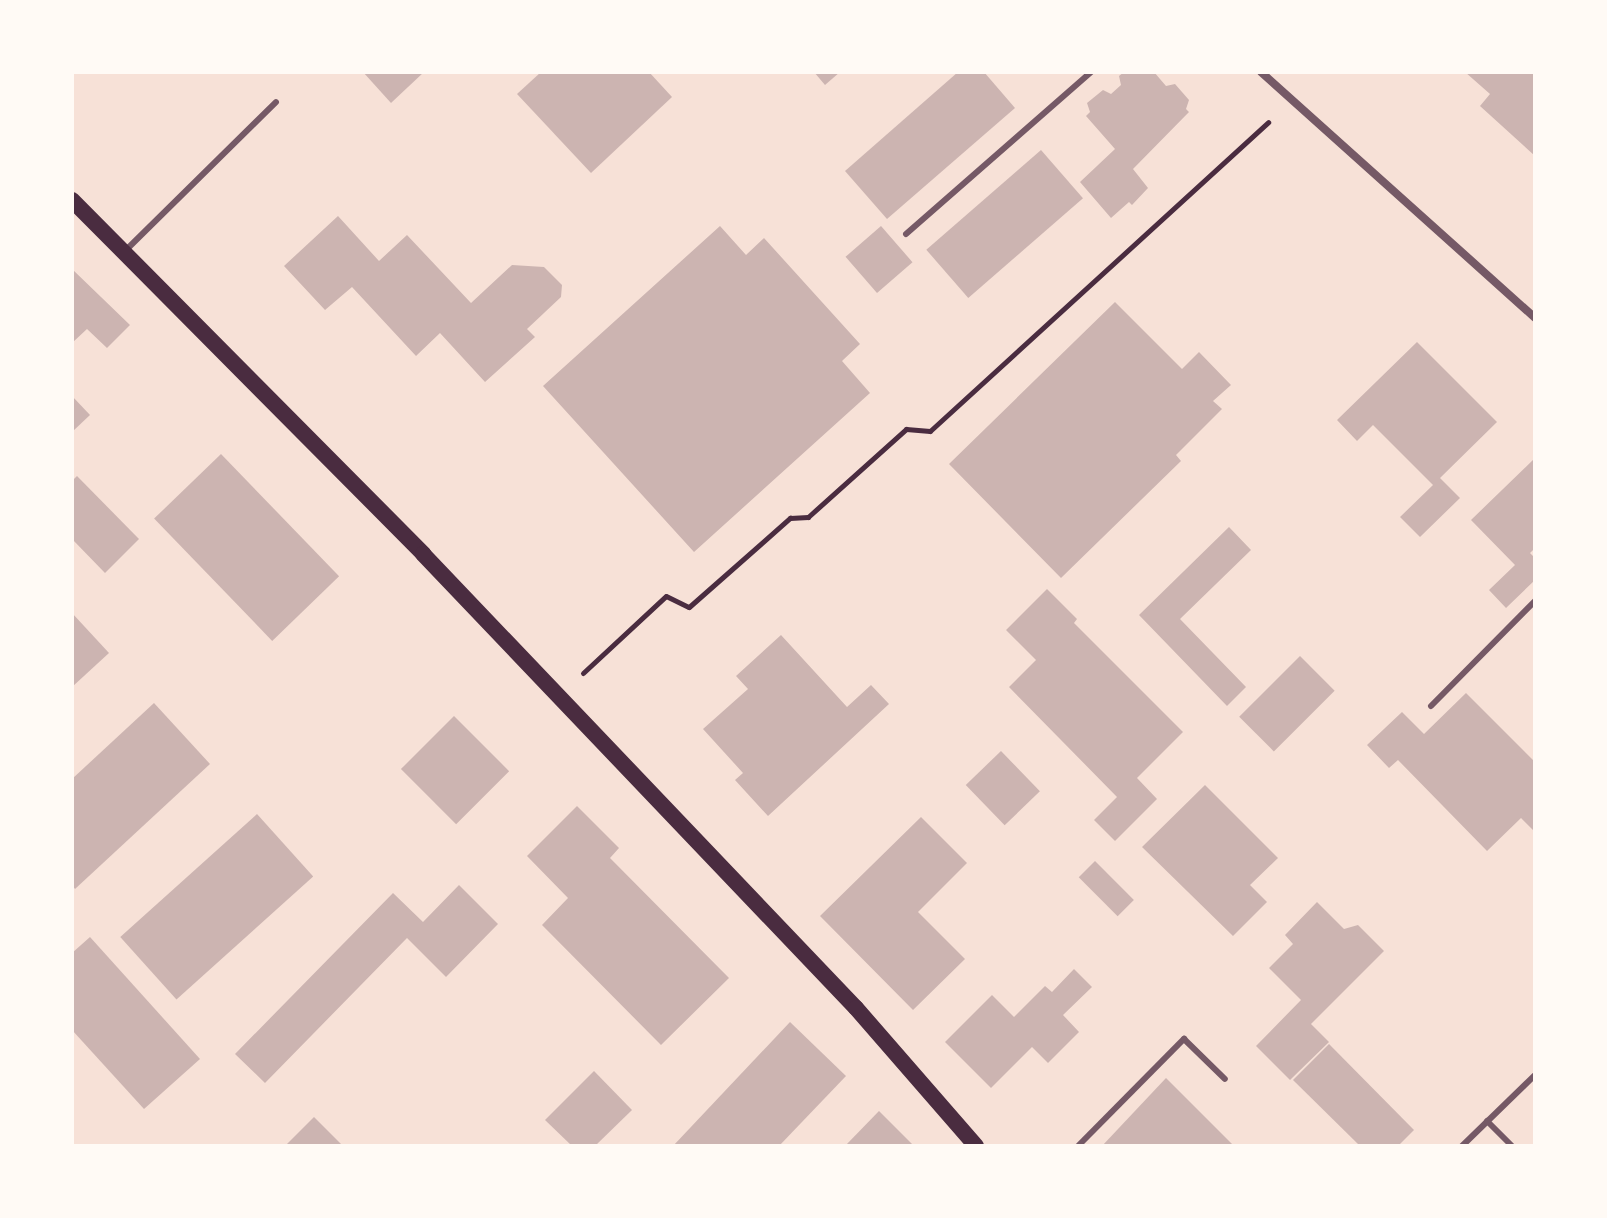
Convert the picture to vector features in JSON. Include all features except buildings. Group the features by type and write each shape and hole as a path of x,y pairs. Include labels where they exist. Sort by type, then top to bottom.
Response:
{"main road":[{"path":"72,200 381,510 856,1008 887,1048 976,1146"}],"street":[{"path":"1261,72 1535,318"}],"lane":[{"path":"906,234 1091,72"},
{"path":"125,251 276,102"},
{"path":"1431,706 1535,601"},
{"path":"1078,1146 1184,1039 1225,1079"},
{"path":"1462,1146 1535,1075"},
{"path":"1487,1121 1512,1146"}],"path":[{"path":"558,698 666,596 689,607 790,518 808,517 906,429 930,431 1292,100"}]}
